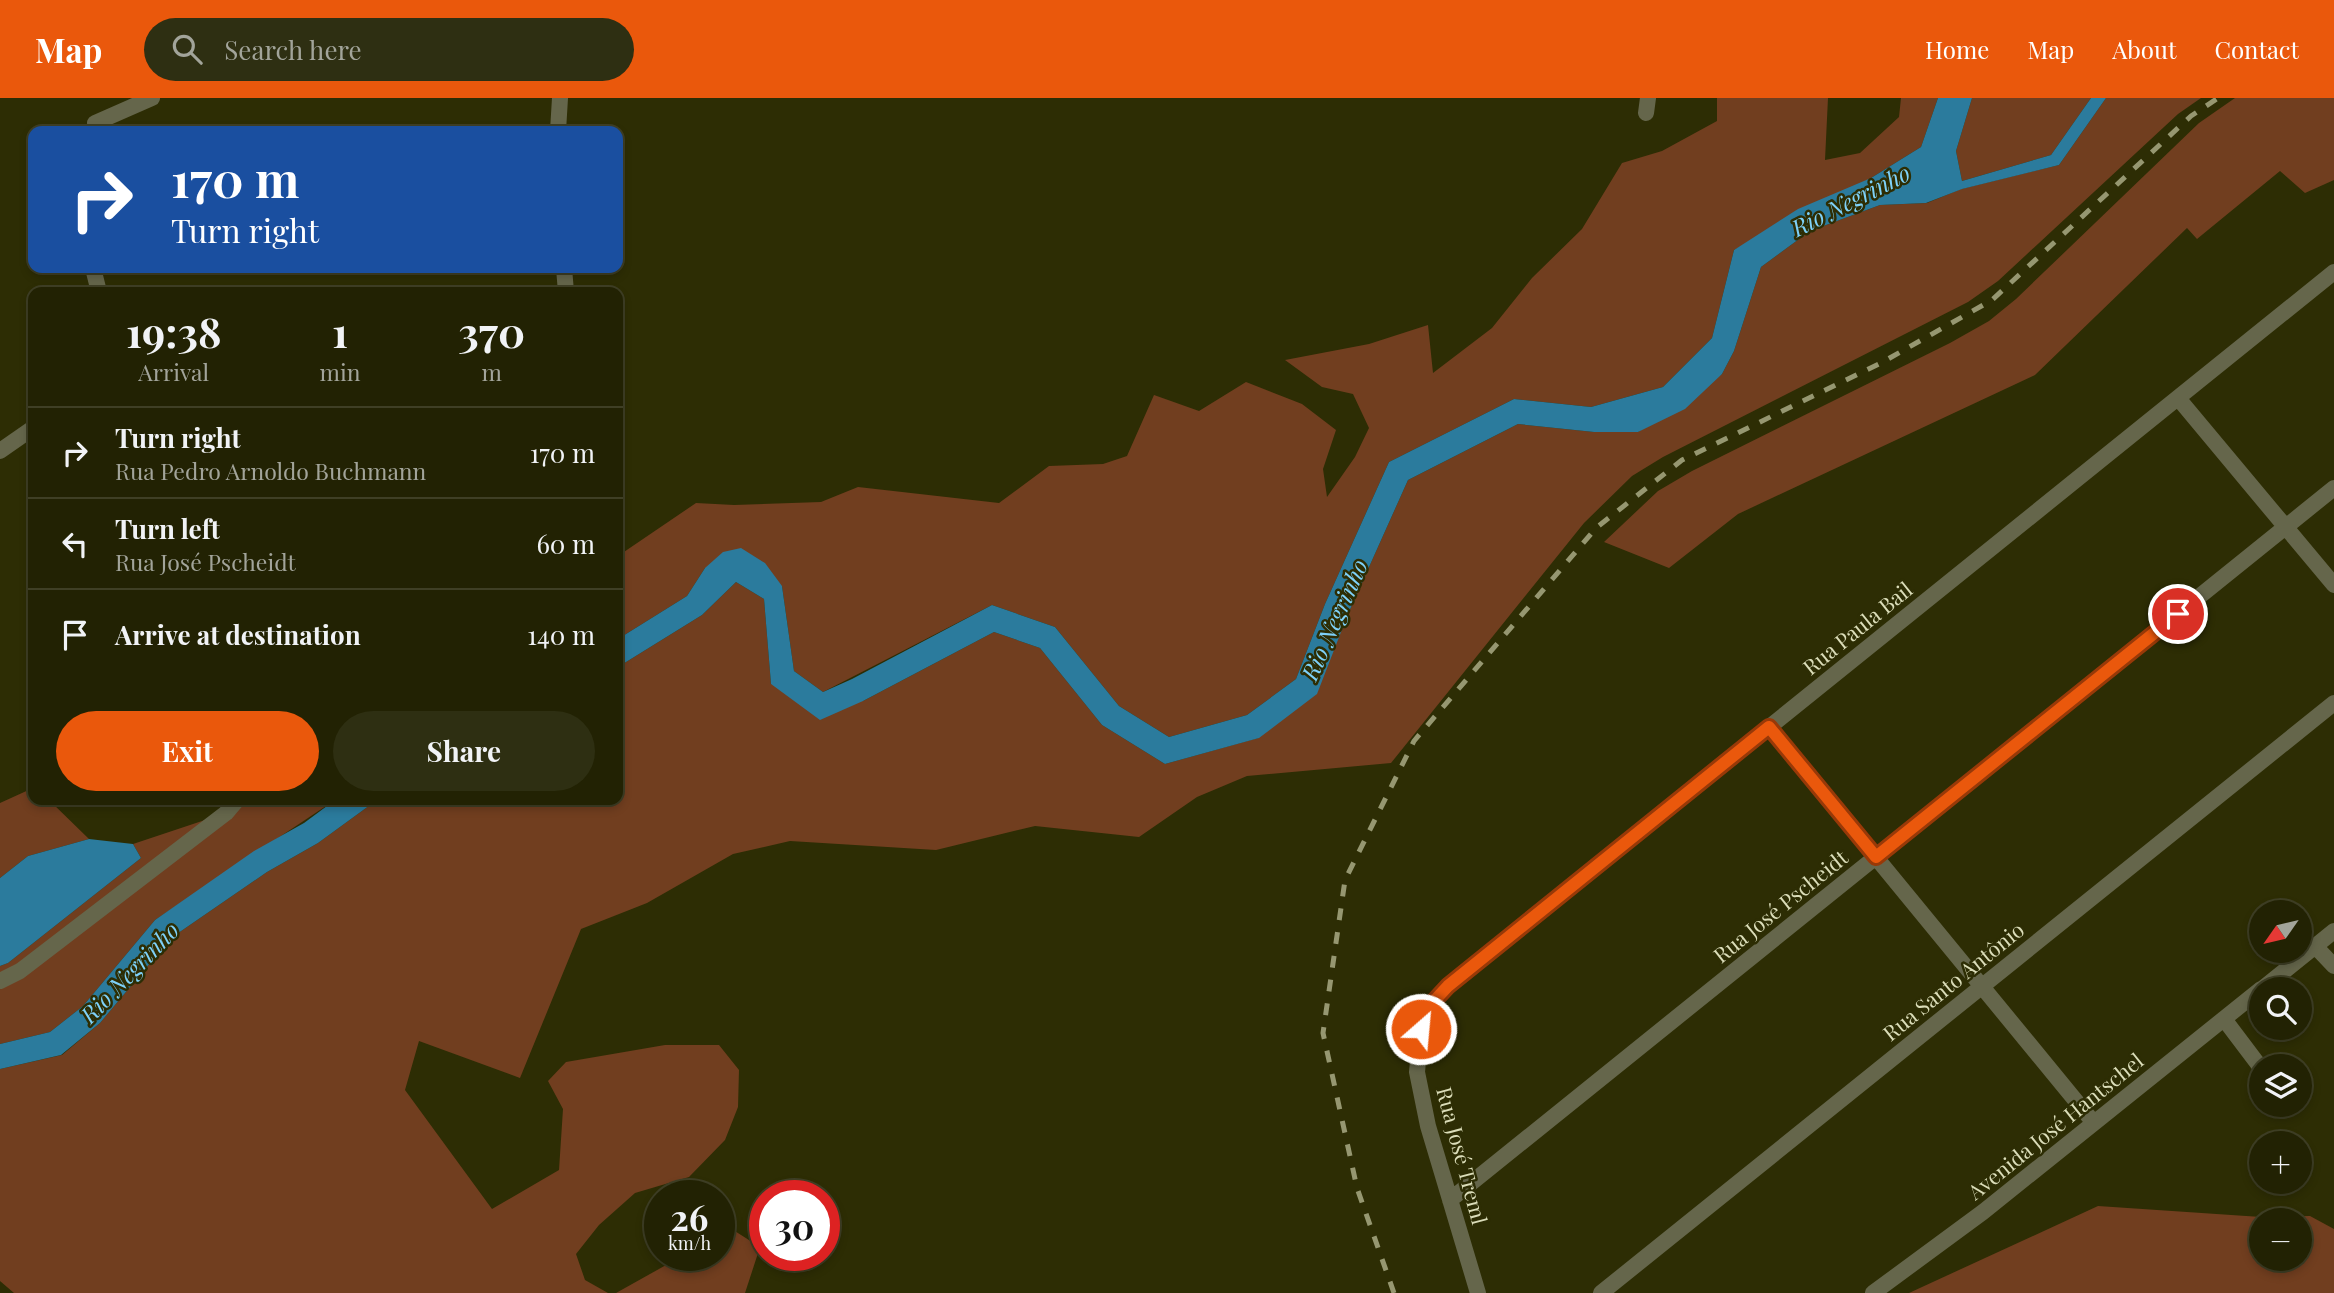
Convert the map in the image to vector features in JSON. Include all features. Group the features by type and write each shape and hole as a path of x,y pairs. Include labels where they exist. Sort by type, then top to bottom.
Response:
{"street":[{"path":"95,123 152,98"},
{"path":"558,126 560,98"},
{"name":"Rua Paula Bail","path":"1421,1029 1435,1000 1448,986 2334,272"},
{"path":"2178,398 2334,585"},
{"path":"0,451 28,431"},
{"name":"Rua José Pscheidt","path":"1450,1200 2334,488"},
{"name":"Rua Santo Antônio","path":"1601,1293 2334,703"},
{"path":"1769,727 2094,1123"},
{"path":"0,981 20,971 226,813 233,805"},
{"name":"Avenida José Hantschel","path":"2276,977 2334,931"},
{"path":"2315,946 2334,966"},
{"name":"Avenida José Hantschel","path":"1873,1293 1972,1220 2249,999"},
{"path":"2224,1019 2250,1054"},
{"name":"Rua José Treml","path":"1421,1029 1417,1072 1422,1099 1478,1293"}],"shaded area":[{"path":"1717,98 1828,98 1825,160 1860,153 1899,117 1901,98 1938,98 1921,147 1871,178 1734,250 1712,338 1663,387 1591,407 1514,399 1389,462 1325,604 1296,679 1247,715 1169,737 1119,706 1055,627 992,605 823,692 794,671 782,586 705,568 687,596 623,636 623,553 696,503 734,505 821,502 858,487 999,503 1049,466 1103,464 1127,456 1154,395 1199,411 1246,382 1302,404 1336,430 1323,469 1327,497 1355,457 1369,428 1353,394 1322,387 1285,360 1369,344 1428,325 1433,373 1492,328 1532,278 1582,229 1622,163 1662,151 1717,121"},
{"path":"1972,98 2091,98 2051,155 1962,181 1956,151"},
{"path":"2106,98 2201,98 2178,114 1998,281 1968,302 1663,457 1632,476 1584,523 1391,763 1247,776 1197,797 1139,837 1035,826 936,850 790,841 733,854 647,903 581,929 520,1078 419,1041 405,1090 492,1209 559,1170 563,1109 548,1081 566,1062 665,1045 719,1045 739,1070 738,1107 725,1140 689,1177 679,1180 644,1180 644,1190 635,1193 599,1225 576,1254 585,1280 608,1293 14,1293 0,1281 0,1069 62,1055 100,1023 171,938 267,872 318,843 370,805 623,805 623,664 702,615 736,582 764,599 771,684 863,701 994,632 1040,648 1102,725 1165,764 1258,738 1348,614 1408,480 1518,424 1594,432 1638,432 1722,374 1734,351 1761,267 1810,231 1880,205 1927,203 1961,189 2059,165"},
{"path":"2235,98 2334,98 2334,180 2305,193 2280,171 2197,239 2187,228 2035,375 1738,514 1669,568 1604,542 1658,491 1692,471 1989,321 2016,299 2199,123"},
{"path":"28,790 28,805 54,805 89,839 28,856 0,878 0,803"},
{"path":"233,805 328,805 155,920 83,1006 50,1032 0,1044 0,966 8,963 141,858 133,844 226,813"},
{"path":"2098,1206 2249,1216 2249,1271 2312,1271 2312,1217 2334,1229 2334,1293 1909,1293"},
{"path":"735,1231 749,1240 749,1271 752,1271 745,1293 616,1293 655,1271 735,1271"}],"water":[{"name":"Rio Negrinho","path":"1938,98 1972,98 1956,151 1962,181 2051,155 2091,98 2106,98 2059,165 1962,189 1926,203 1880,205 1810,231 1761,267 1734,351 1722,374 1685,409 1638,432 1594,432 1518,424 1408,480 1348,614 1317,694 1259,738 1165,764 1102,725 1040,648 994,632 863,701 820,720 771,684 764,599 736,582 702,615 623,664 623,636 687,596 705,568 723,552 741,548 765,563 782,586 794,671 823,692 992,605 1055,627 1119,706 1169,737 1247,715 1296,679 1325,604 1389,462 1514,399 1591,407 1663,387 1712,338 1734,250 1798,209 1871,178 1921,147"},
{"name":"Rio Negrinho","path":"328,805 370,805 318,843 267,872 171,938 100,1023 61,1055 0,1069 0,1044 50,1032 83,1006 155,920 254,851 304,823"},
{"path":"89,839 133,844 141,858 8,963 0,966 0,878 28,856"}],"railway":[{"path":"1394,1293 1357,1188 1323,1033 1345,880 1414,741 1596,528 1682,460 1881,363 1992,300 2191,116 2218,98"}],"route":[{"path":"1421,1029 1435,1000 1448,986 1769,727 1876,857 2178,614"}]}
